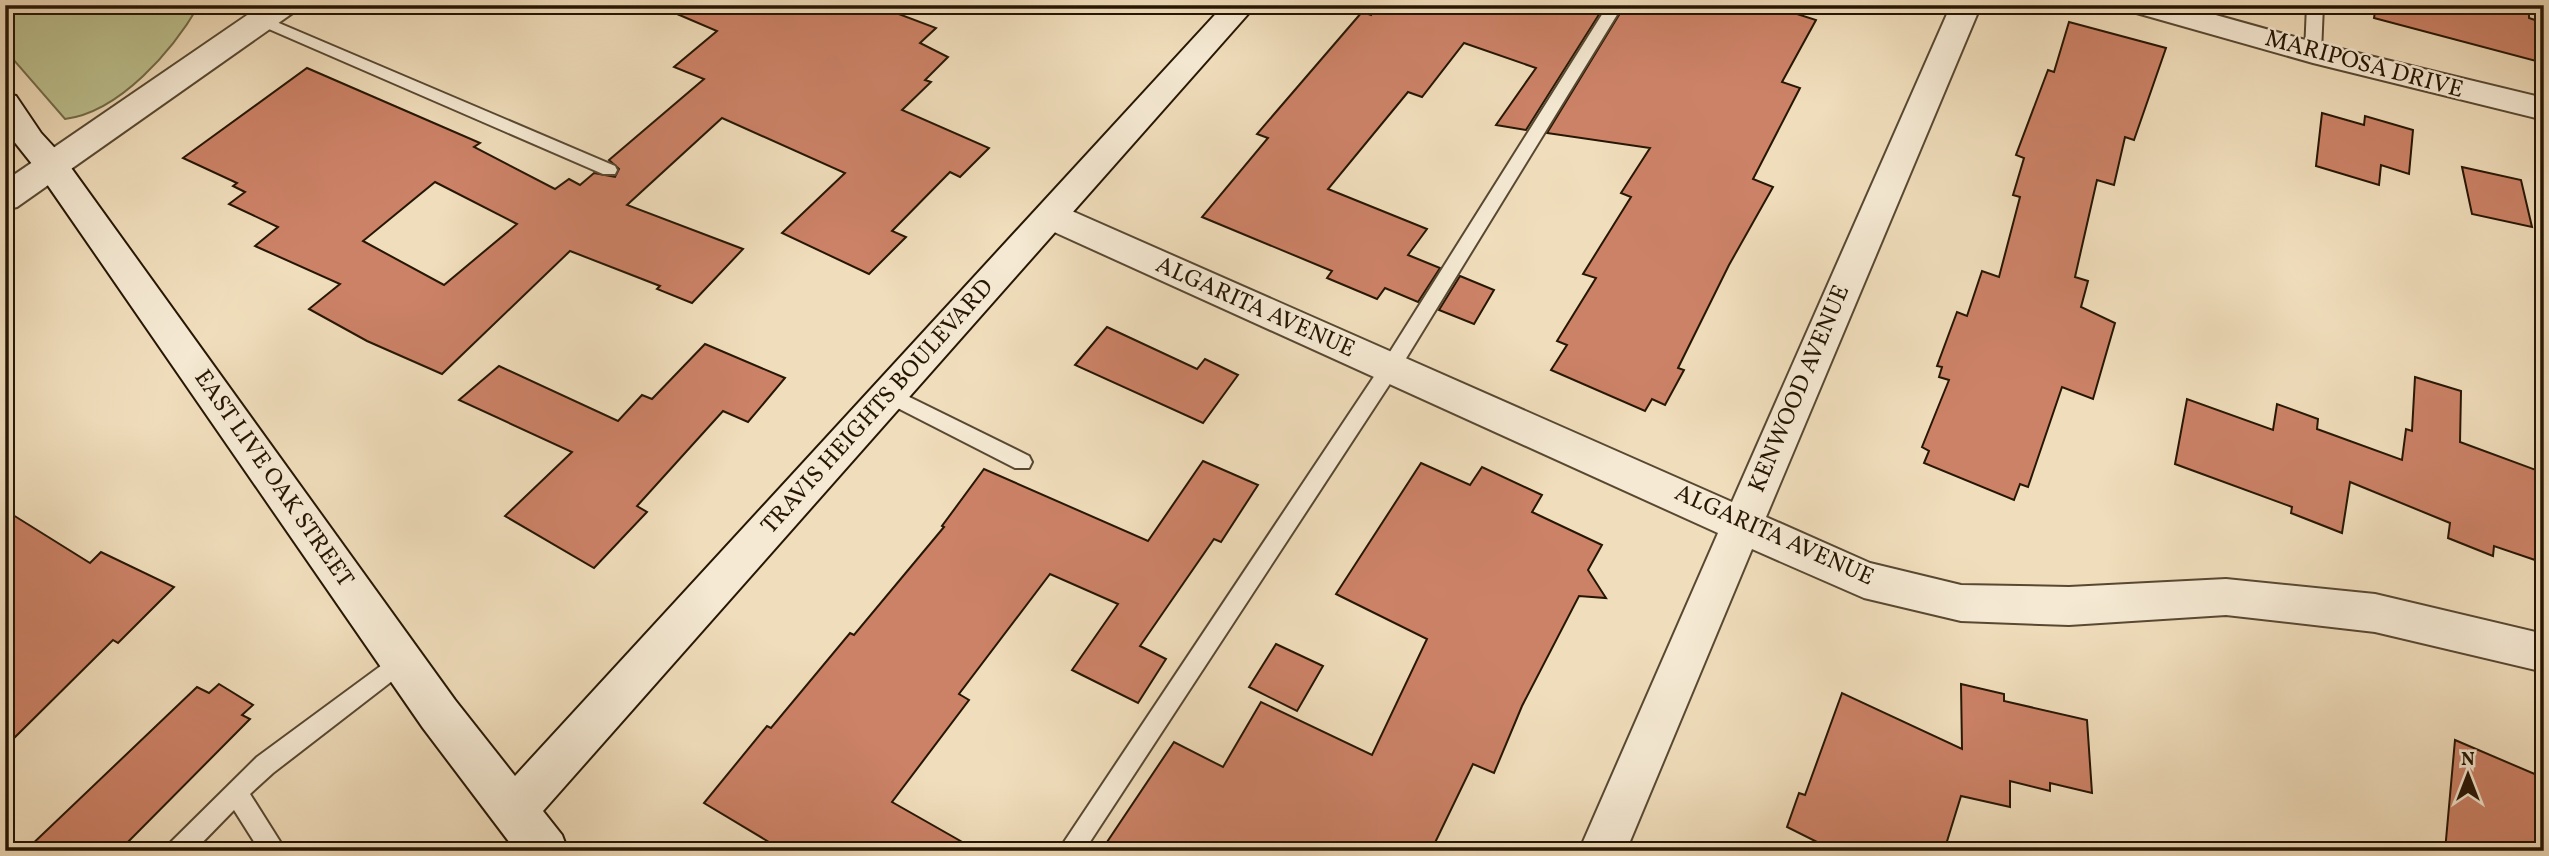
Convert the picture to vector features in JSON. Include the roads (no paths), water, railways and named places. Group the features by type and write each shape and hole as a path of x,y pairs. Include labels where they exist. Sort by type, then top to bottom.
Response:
{"street":[{"path":"218,49 229,5"},
{"name":"TRAVIS HEIGHTS BOULEVARD","path":"515,809 887,394 1053,217 1241,5"},
{"name":"KENWOOD AVENUE","path":"1602,851 1966,5"},
{"name":"MARIPOSA DRIVE","path":"2144,5 2313,53 2544,109"},
{"path":"5,198 271,13"},
{"name":"EAST LIVE OAK STREET","path":"5,104 29,141 52,166 439,714 545,851"},
{"name":"ALGARITA AVENUE","path":"1053,217 1743,523 1864,580 1961,603 2069,606 2226,597 2375,614 2544,653"}],"lane":[{"path":"1070,851 1390,368 1616,5"},
{"path":"2313,53 2315,5"},
{"path":"271,13 609,170"},
{"path":"887,394 1022,462"},
{"path":"178,851 265,765 401,661"},
{"path":"236,792 274,851"}]}
